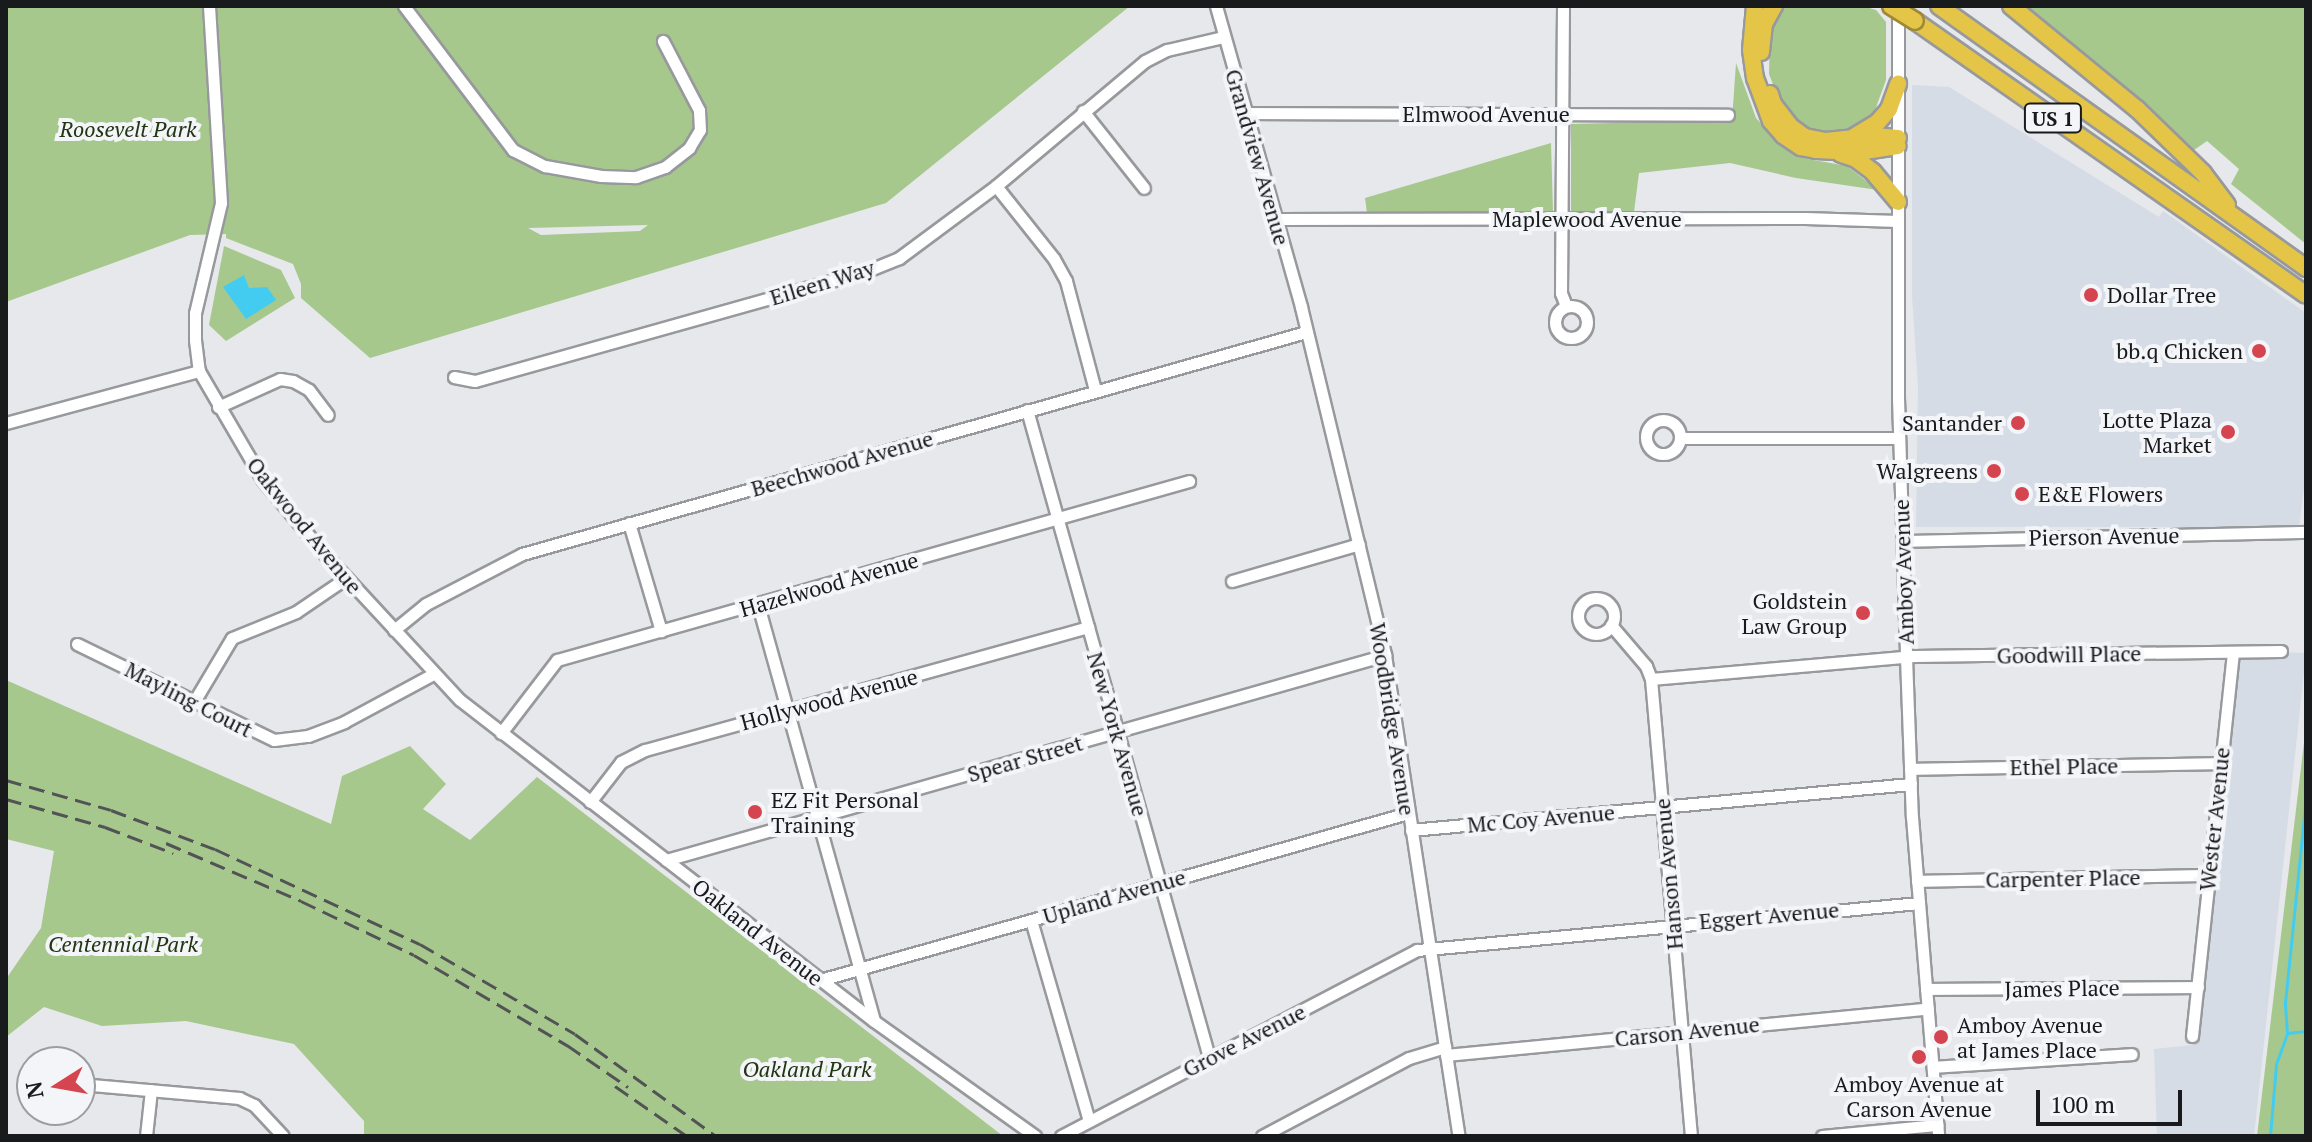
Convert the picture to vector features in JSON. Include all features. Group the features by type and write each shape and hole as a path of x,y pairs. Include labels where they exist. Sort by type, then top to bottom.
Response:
{"highway":[{"path":"1755,6 1751,50 1761,100 1771,121 1783,135 1801,147 1856,159 1888,188 1898,202"},
{"path":"1774,6 1764,24 1761,51 1773,104 1791,127 1805,137 1826,141 1898,142"},
{"name":"US 1","path":"1891,6 2306,295"},
{"name":"US 1","path":"1939,6 2306,268"},
{"path":"2011,6 2137,109 2203,173 2240,221"},
{"path":"1850,139 1877,123 1889,109 1898,84"},
{"path":"1832,152 1898,142"}],"street":[{"name":"Oakwood Avenue","path":"209,6 221,203 195,313 199,371 262,479 433,674 486,722"},
{"path":"404,6 513,150 545,166 601,176 651,173 677,159 696,139 700,130 699,110 663,41"},
{"name":"Grandview Avenue","path":"1216,6 1301,307"},
{"path":"1563,6 1561,293 1566,306"},
{"name":"Amboy Avenue","path":"1898,6 1898,438 1910,769 1938,1130"},
{"name":"Eileen Way","path":"454,377 475,381 867,271 899,258 996,186 1145,61 1167,50 1223,37"},
{"path":"1083,111 1144,188"},
{"name":"Elmwood Avenue","path":"1244,113 1728,115"},
{"path":"996,186 1054,259 1066,281 1095,390"},
{"name":"Maplewood Avenue","path":"1276,219 1898,221"},
{"name":"Woodbridge Avenue","path":"1301,307 1385,655 1459,1136"},
{"name":"Beechwood Avenue","path":"394,630 426,604 508,559 1306,332"},
{"path":"6,423 199,371"},
{"path":"218,407 280,379 293,381 309,390 328,415"},
{"name":"New York Avenue","path":"1027,410 1209,1057"},
{"path":"1681,438 1898,438"},
{"name":"Hazelwood Avenue","path":"501,733 557,660 1189,481"},
{"path":"629,523 661,631"},
{"name":"Pierson Avenue","path":"1902,541 2306,532"},
{"path":"1232,581 1359,544"},
{"path":"195,700 232,638 296,612 346,578"},
{"path":"758,605 874,1021"},
{"name":"Hanson Avenue","path":"1611,625 1646,666 1651,679 1691,1136"},
{"name":"Hollywood Avenue","path":"590,802 612,771 633,755 1088,627"},
{"name":"Mayling Court","path":"77,644 195,700 257,734 288,740 344,722 433,674"},
{"name":"Goodwill Place","path":"1651,679 1906,657 2281,651"},
{"name":"Wester Avenue","path":"2192,1036 2233,652"},
{"name":"Spear Street","path":"666,860 1385,655"},
{"name":"Oakland Avenue","path":"486,722 874,1021 1035,1136"},
{"name":"Ethel Place","path":"1910,769 2219,763"},
{"name":"Mc Coy Avenue","path":"1411,830 1911,784"},
{"name":"Upland Avenue","path":"820,980 1408,813"},
{"name":"Carpenter Place","path":"1917,881 2209,875"},
{"name":"Eggert Avenue","path":"1428,947 1919,903"},
{"path":"1031,920 1089,1121"},
{"name":"Grove Avenue","path":"1061,1136 1209,1057 1428,947"},
{"name":"James Place","path":"1926,989 2198,987"},
{"name":"Carson Avenue","path":"1262,1136 1409,1058 1445,1051 1928,1009"},
{"path":"1933,1067 2132,1054"},
{"path":"96,1085 239,1098 254,1105 283,1136"},
{"path":"146,1136 151,1090"},
{"path":"1822,1136 1938,1130"}],"shaded area":[{"path":"1912,85 1949,87 2159,217 2163,211 2306,313 2306,472 2299,527 1916,527 1918,387 1912,296"},
{"path":"2235,650 2306,653 2254,1136 2157,1136 2154,1049 2193,1045"}],"green space":[{"name":"Roosevelt Park","path":"6,6 1130,6 886,203 370,358 301,298 301,284 293,264 226,238 226,234 190,235 6,302","holes":["648,225 640,231 541,235 528,228"]},
{"path":"1785,6 1863,6 1876,10 1886,22 1886,80 1871,121 1846,136 1831,138 1802,129 1782,108 1769,74 1770,34"},
{"path":"2026,6 2306,6 2306,244 2231,184 2239,169 2207,141 2194,150"},
{"path":"1736,63 1756,118 1782,147 1808,159 1847,166 1878,190 1796,178 1730,163 1639,173 1634,212 1571,214 1571,124 1732,120"},
{"path":"1551,143 1553,211 1367,213 1365,198"},
{"path":"224,246 281,270 295,298 226,341 209,325"},
{"path":"6,680 331,824 342,776 410,746 446,784 423,809 470,840 537,777 1003,1136 364,1136 364,1121 294,1044 186,1021 102,1026 44,1007 6,1037 6,979 41,928 54,851 6,839"},
{"path":"2306,726 2306,1136 2257,1136"}],"water":[{"path":"244,275 249,288 267,287 276,300 246,319 223,287"}],"waterway":[{"path":"2270,1136 2276,1064 2287,1033 2285,1003 2306,795"},
{"path":"2287,1033 2306,1031"}],"railway":[{"path":"6,780 111,810 215,849 420,944 575,1034 716,1136"},
{"path":"6,799 105,827 173,853"},
{"path":"166,843 301,901 414,955 567,1045 628,1087"},
{"path":"615,1086 687,1136"}],"place":[{"name":"Dollar Tree","path":"2091,295"},
{"name":"bb.q Chicken","path":"2259,351"},
{"name":"Santander","path":"2018,423"},
{"name":"Lotte Plaza Market","path":"2228,432"},
{"name":"Walgreens","path":"1994,471"},
{"name":"E&E Flowers","path":"2022,494"},
{"name":"Goldstein Law Group","path":"1863,613"},
{"name":"EZ Fit Personal Training","path":"755,812"},
{"name":"Amboy Avenue at James Place","path":"1941,1037"},
{"name":"Amboy Avenue at Carson Avenue","path":"1919,1057"}],"park label":[{"name":"Centennial Park","path":"123,944"},
{"name":"Oakland Park","path":"807,1069"}]}
